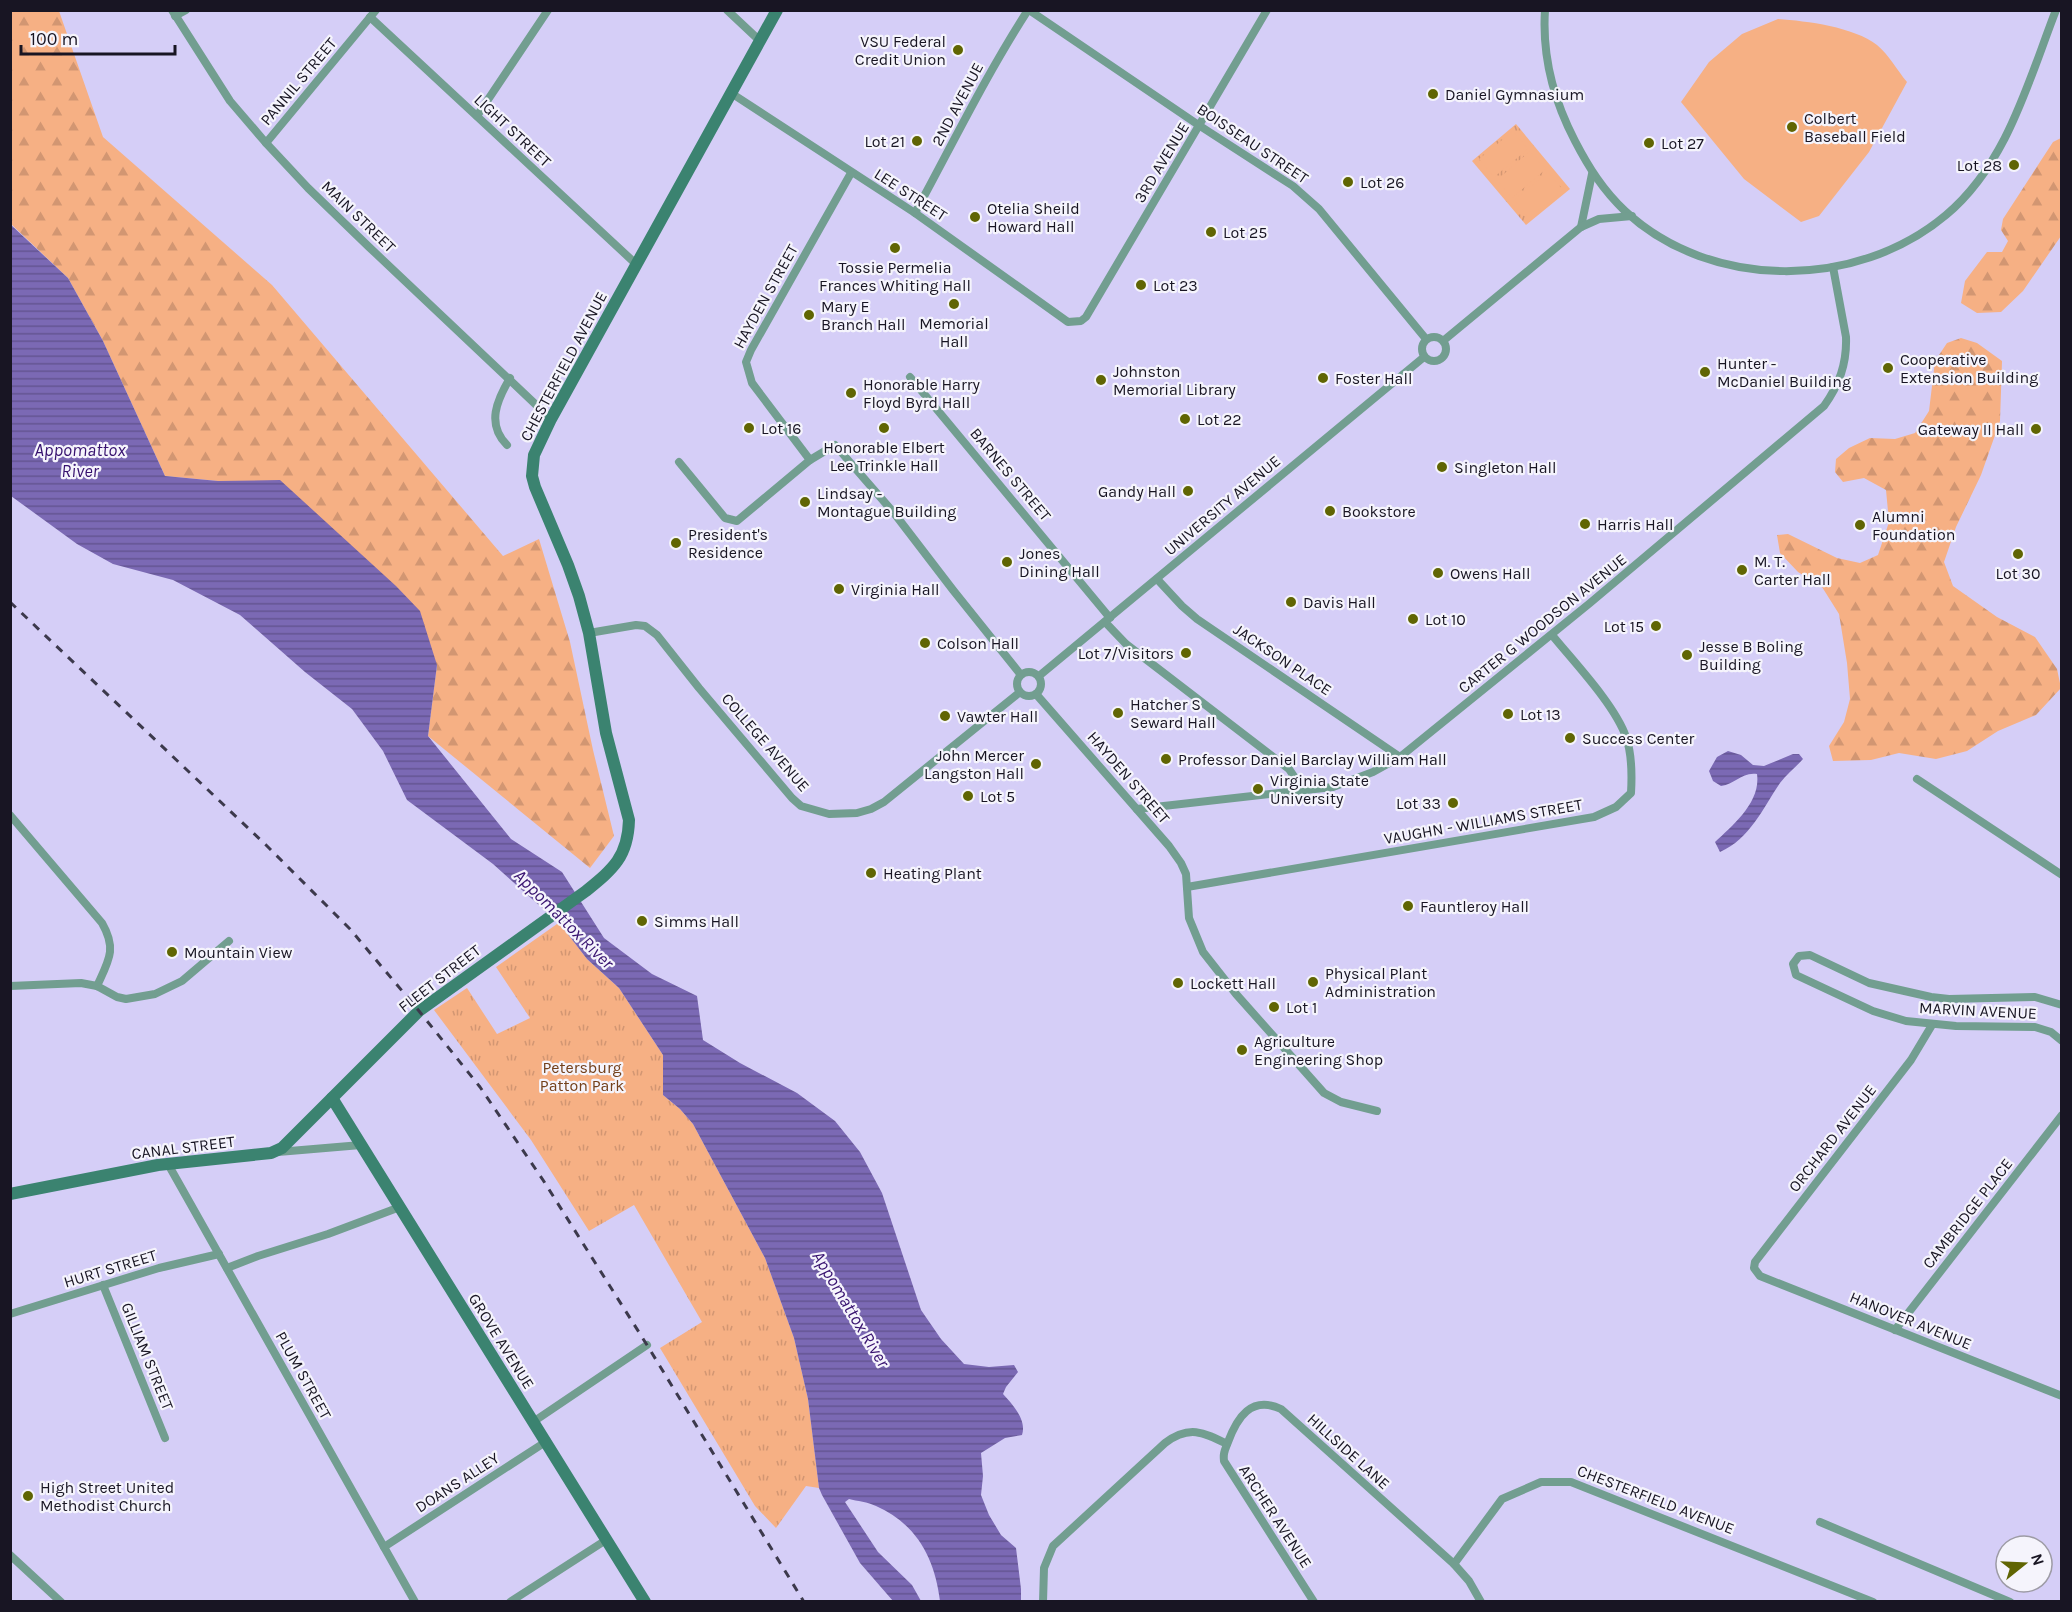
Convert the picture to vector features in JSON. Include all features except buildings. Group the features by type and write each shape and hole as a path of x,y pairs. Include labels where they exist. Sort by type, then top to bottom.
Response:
{"main road":[{"name":"CHESTERFIELD AVENUE","path":"586,891 612,870 621,858 626,846 629,820 606,733 589,633 568,565 534,487 532,476 534,454 551,419 777,10"},
{"name":"FLEET STREET","path":"271,1153 282,1148 419,1011 586,891"},
{"name":"GROVE AVENUE","path":"332,1098 645,1602"},
{"name":"CANAL STREET","path":"10,1194 168,1164 271,1153"}],"street":[{"path":"174,13 186,10"},
{"path":"477,116 548,10"},
{"path":"727,10 760,41"},
{"name":"BOISSEAU STREET","path":"1029,10 1293,186 1319,209 1426,339"},
{"name":"2ND AVENUE","path":"915,213 979,93 1029,10"},
{"name":"3RD AVENUE","path":"1074,322 1086,317 1267,10"},
{"path":"1545,10 1548,59 1555,93 1569,129 1592,174 1609,194 1632,216 1660,237 1682,248 1723,264 1767,271 1792,272 1833,267 1877,255 1907,242 1946,215 1978,182 1995,158 2007,135 2056,10"},
{"name":"MAIN STREET","path":"174,13 230,101 266,143 369,248 510,378 551,419"},
{"name":"LIGHT STREET","path":"373,14 477,116 636,264"},
{"name":"PANNIL STREET","path":"266,143 373,14"},
{"name":"LEE STREET","path":"731,93 915,213 1068,322 1074,322"},
{"name":"HAYDEN STREET","path":"810,460 752,383 746,363 751,350 851,173"},
{"path":"1581,227 1592,174"},
{"name":"UNIVERSITY AVENUE","path":"1039,676 1424,357 1432,361 1443,357 1446,352 1443,341 1581,227 1599,219 1632,216"},
{"name":"CARTER G WOODSON AVENUE","path":"1137,810 1332,787 1353,781 1400,757 1552,635 1824,406 1840,378 1847,349 1833,267"},
{"path":"1424,357 1422,346 1426,339 1435,336 1443,341"},
{"name":"BARNES STREET","path":"910,377 1126,644 1289,770 1303,790"},
{"path":"507,445 497,432 494,423 498,398 510,378"},
{"path":"679,462 725,518 737,521 810,460 835,445 894,513 1021,675"},
{"name":"JACKSON PLACE","path":"1157,579 1197,619 1400,757"},
{"name":"COLLEGE AVENUE","path":"589,633 636,625 645,626 651,630 792,798 801,806 829,814 857,813 884,802 1020,692"},
{"name":"VAUGHN - WILLIAMS STREET","path":"1187,886 1594,817 1616,807 1631,793 1632,777 1627,738 1615,714 1552,635"},
{"path":"1032,672 1039,676 1041,686 1036,694 1026,696 1020,692 1017,683 1021,675 1032,672"},
{"name":"HAYDEN STREET","path":"1036,694 1181,863 1186,874 1190,918 1196,937 1203,952 1236,993 1324,1093 1341,1102 1377,1111"},
{"path":"1917,779 2061,875"},
{"path":"10,815 108,933 112,950 97,986"},
{"path":"10,986 81,982 97,986 117,998 126,999 155,994 182,981 229,941"},
{"name":"MARVIN AVENUE","path":"2061,1005 2035,997 1931,998 1869,982 1805,954 1795,960 1793,970 1796,975 1808,982 1882,1014 1932,1025 2035,1027 2051,1032 2061,1041"},
{"name":"ORCHARD AVENUE","path":"1754,1268 1755,1262 1911,1060 1932,1025"},
{"name":"CAMBRIDGE PLACE","path":"1895,1330 2061,1115"},
{"name":"CANAL STREET","path":"271,1153 361,1145"},
{"name":"PLUM STREET","path":"168,1164 415,1602"},
{"path":"226,1268 400,1207"},
{"name":"HURT STREET","path":"10,1314 103,1285 219,1254"},
{"name":"HANOVER AVENUE","path":"1754,1268 1760,1276 2061,1396"},
{"name":"GILLIAM STREET","path":"103,1285 165,1438"},
{"path":"533,1422 647,1345"},
{"name":"HILLSIDE LANE","path":"1227,1444 1236,1422 1252,1408 1267,1404 1281,1409 1454,1564 1469,1581 1480,1602"},
{"path":"1043,1602 1044,1568 1053,1546 1165,1443 1175,1435 1190,1431 1199,1432 1227,1444"},
{"name":"DOANS ALLEY","path":"384,1547 547,1441"},
{"name":"ARCHER AVENUE","path":"1227,1444 1223,1453 1226,1468 1314,1602"},
{"name":"CHESTERFIELD AVENUE","path":"1454,1564 1502,1499 1541,1482 1571,1482 1873,1602"},
{"path":"1820,1522 2010,1602"},
{"path":"510,1602 606,1540"},
{"path":"10,1555 61,1602"}],"green space":[{"path":"10,11 59,11 103,137 272,285 503,556 539,539 570,642 614,836 590,868 428,736 437,665 218,481 165,476 103,341 68,278 11,224"},
{"name":"Colbert Baseball Field","path":"1778,19 1830,26 1867,39 1885,53 1907,82 1869,152 1819,216 1801,222 1744,179 1681,102 1709,62 1742,34"},
{"path":"1516,124 1570,189 1526,225 1472,161"},
{"path":"1513,131 1528,149 1494,177 1479,159"},
{"path":"2061,138 2061,236 2023,291 2001,312 1977,313 1961,303 1965,281 1987,252 2002,252 2008,241 2001,230 2003,219 2053,142"},
{"path":"1530,151 1546,169 1512,198 1497,180"},
{"path":"1548,172 1563,190 1529,218 1514,200"},
{"path":"1961,338 1977,343 2002,361 2000,421 1981,475 1956,527 1944,562 1953,586 1997,617 2035,637 2057,669 2061,688 2036,715 1998,731 1967,751 1936,759 1899,753 1871,760 1833,761 1829,746 1844,722 1850,699 1839,614 1822,587 1798,572 1780,553 1777,535 1788,534 1837,558 1860,563 1878,555 1889,522 1886,490 1864,478 1843,482 1835,472 1836,459 1849,448 1870,438 1895,439 1915,433 1929,411 1935,361 1947,343"},
{"name":"Petersburg Patton Park","path":"560,924 587,959 619,988 663,1055 663,1095 693,1124 765,1258 794,1338 808,1399 819,1488 806,1486 776,1528 755,1506 660,1348 702,1322 634,1205 589,1231 531,1140 434,1010 467,988 497,1034 530,1018 496,967"}],"water":[{"name":"Appomattox River","path":"10,224 68,278 103,341 165,476 218,481 280,480 396,586 420,611 437,665 428,736 511,839 562,872 604,938 652,974 697,996 703,1040 740,1063 797,1093 835,1121 860,1152 882,1193 921,1310 941,1339 964,1364 989,1367 1014,1365 1018,1372 1003,1394 1021,1418 1022,1435 1005,1438 981,1453 983,1476 981,1495 1001,1535 1016,1548 1021,1601 940,1601 934,1571 913,1533 890,1514 873,1505 849,1499 845,1502 878,1552 912,1585 921,1601 893,1601 860,1563 819,1488 808,1399 794,1338 765,1258 693,1124 663,1095 663,1055 619,988 587,959 560,924 493,864 407,800 383,751 352,709 305,672 240,615 173,580 113,564 77,544 11,496"},
{"path":"1728,751 1741,755 1753,765 1764,766 1793,754 1799,754 1803,759 1780,783 1748,831 1720,852 1715,842 1744,812 1755,794 1757,784 1757,774 1743,776 1721,786 1713,781 1709,771 1717,757"}],"railway":[{"path":"10,602 266,845 350,929 480,1087 543,1180 647,1345 804,1602"}],"place":[{"name":"VSU Federal Credit Union","path":"958,50"},
{"name":"Daniel Gymnasium","path":"1433,94"},
{"name":"Colbert Baseball Field","path":"1792,127"},
{"name":"Lot 21","path":"917,141"},
{"name":"Lot 27","path":"1649,143"},
{"name":"Lot 28","path":"2014,165"},
{"name":"Lot 26","path":"1348,182"},
{"name":"Otelia Sheild Howard Hall","path":"975,217"},
{"name":"Lot 25","path":"1211,232"},
{"name":"Tossie Permelia Frances Whiting Hall","path":"895,248"},
{"name":"Lot 23","path":"1141,285"},
{"name":"Memorial Hall","path":"954,304"},
{"name":"Mary E Branch Hall","path":"809,315"},
{"name":"Cooperative Extension Building","path":"1888,368"},
{"name":"Hunter - McDaniel Building","path":"1705,372"},
{"name":"Foster Hall","path":"1323,378"},
{"name":"Johnston Memorial Library","path":"1101,380"},
{"name":"Honorable Harry Floyd Byrd Hall","path":"851,393"},
{"name":"Lot 22","path":"1185,419"},
{"name":"Lot 16","path":"749,428"},
{"name":"Honorable Elbert Lee Trinkle Hall","path":"884,428"},
{"name":"Gateway II Hall","path":"2036,429"},
{"name":"Singleton Hall","path":"1442,467"},
{"name":"Gandy Hall","path":"1188,491"},
{"name":"Lindsay - Montague Building","path":"805,502"},
{"name":"Bookstore","path":"1330,511"},
{"name":"Harris Hall","path":"1585,524"},
{"name":"Alumni Foundation","path":"1860,525"},
{"name":"President's Residence","path":"676,543"},
{"name":"Lot 30","path":"2018,554"},
{"name":"Jones Dining Hall","path":"1007,562"},
{"name":"M. T. Carter Hall","path":"1742,570"},
{"name":"Owens Hall","path":"1438,573"},
{"name":"Virginia Hall","path":"839,589"},
{"name":"Davis Hall","path":"1291,602"},
{"name":"Lot 10","path":"1413,619"},
{"name":"Lot 15","path":"1656,626"},
{"name":"Colson Hall","path":"925,643"},
{"name":"Lot 7/Visitors","path":"1186,653"},
{"name":"Jesse B Boling Building","path":"1687,655"},
{"name":"Hatcher S Seward Hall","path":"1118,713"},
{"name":"Lot 13","path":"1508,714"},
{"name":"Vawter Hall","path":"945,716"},
{"name":"Success Center","path":"1570,738"},
{"name":"Professor Daniel Barclay William Hall","path":"1166,759"},
{"name":"John Mercer Langston Hall","path":"1036,764"},
{"name":"Virginia State University","path":"1258,789"},
{"name":"Lot 5","path":"968,796"},
{"name":"Lot 33","path":"1453,803"},
{"name":"Heating Plant","path":"871,873"},
{"name":"Fauntleroy Hall","path":"1408,906"},
{"name":"Simms Hall","path":"642,921"},
{"name":"Mountain View","path":"172,952"},
{"name":"Physical Plant Administration","path":"1313,982"},
{"name":"Lockett Hall","path":"1178,983"},
{"name":"Lot 1","path":"1274,1007"},
{"name":"Agriculture Engineering Shop","path":"1242,1050"},
{"name":"High Street United Methodist Church","path":"28,1496"}]}
